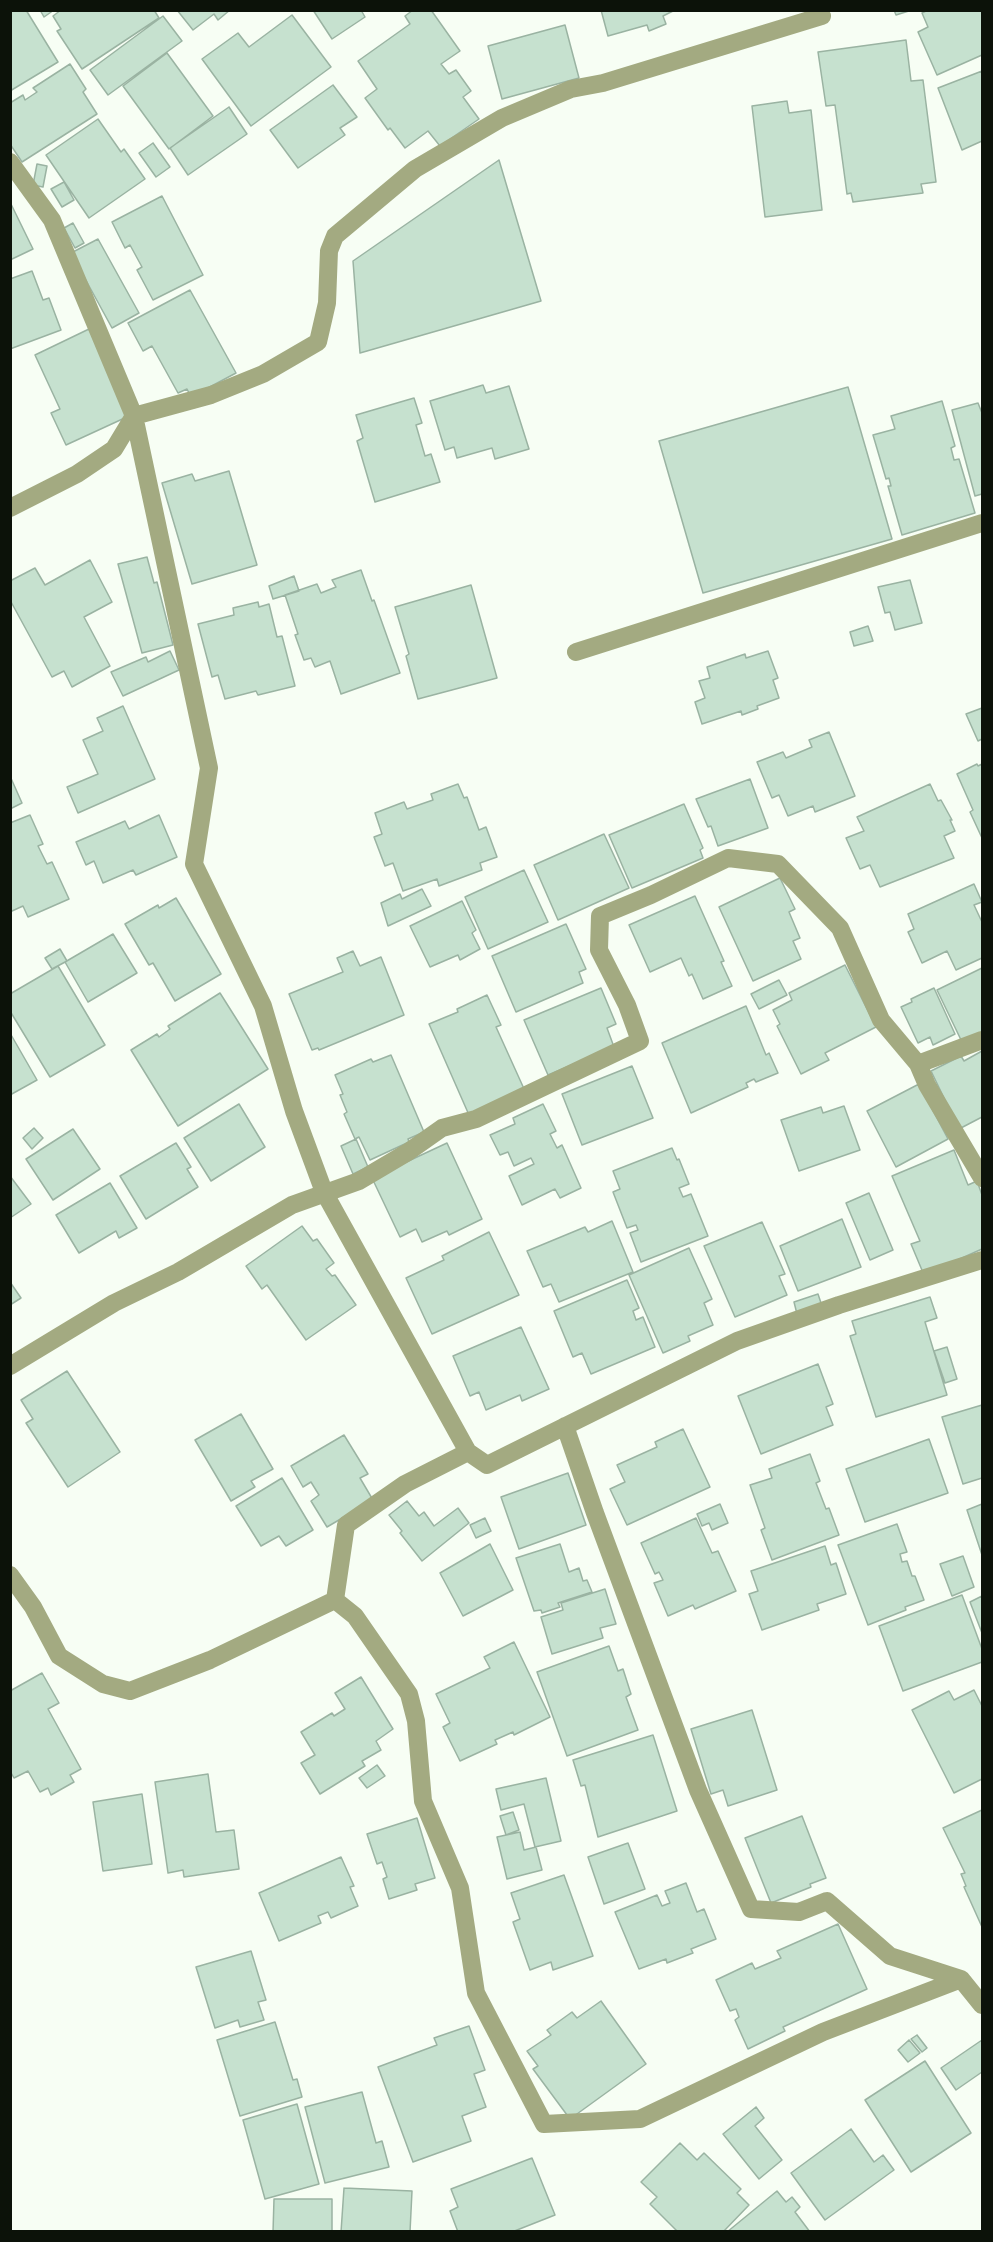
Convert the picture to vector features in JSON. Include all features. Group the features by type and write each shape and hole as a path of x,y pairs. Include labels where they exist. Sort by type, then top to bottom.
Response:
{"street":[{"path":"10,508 77,474 114,449 134,416 211,395 263,374 318,342 327,303 329,251 335,236 415,169 502,118 571,89 603,82 822,16"},
{"path":"10,162 52,220 134,416 209,768 194,864 263,1006 294,1111 324,1192 468,1452 487,1466 737,1341 839,1305 982,1260"},
{"path":"576,652 982,523"},
{"path":"10,1366 114,1303 178,1272 292,1205 359,1181 408,1152 442,1128 476,1119 640,1041 627,1005 599,950 600,916 651,896 728,858 778,864 840,928 881,1020 918,1064 927,1085 982,1178"},
{"path":"918,1064 982,1040"},
{"path":"565,1426 698,1790 751,1909 799,1912 828,1901 890,1956 962,1980 982,2005"},
{"path":"335,1600 346,1525 405,1484 468,1452"},
{"path":"10,1575 33,1607 59,1656 103,1684 130,1690 210,1660 335,1600"},
{"path":"335,1600 355,1616 409,1694 416,1721 423,1801 460,1888 476,1992 544,2124 640,2119 824,2032 962,1980"}],"building":[{"path":"10,10 26,10 58,62 10,91"},
{"path":"40,10 54,10 44,17"},
{"path":"61,10 154,10 159,18 82,69 57,31 61,29 53,16"},
{"path":"177,10 230,10 218,20 214,14 193,30"},
{"path":"313,10 361,10 365,17 332,39"},
{"path":"413,10 431,10 460,51 441,64 449,74 456,70 471,91 463,97 479,119 440,146 428,131 405,148 390,128 388,130 365,98 377,89 358,61 410,24 405,16"},
{"path":"601,10 675,10 663,16 666,24 649,31 647,25 608,36"},
{"path":"894,10 912,10 896,15"},
{"path":"928,10 982,10 982,55 937,75 918,32 928,27 922,13"},
{"path":"292,15 331,67 251,126 202,59 238,33 249,47"},
{"path":"163,16 182,41 108,95 90,70"},
{"path":"565,25 579,78 502,99 488,46"},
{"path":"906,40 911,81 923,80 936,182 921,184 923,193 853,202 851,193 847,194 835,105 826,106 818,52"},
{"path":"167,53 213,116 169,149 123,86"},
{"path":"70,64 86,89 83,92 97,114 22,162 10,144 10,103 23,95 25,100 37,92 33,88"},
{"path":"982,71 982,141 962,150 938,88"},
{"path":"333,85 357,117 340,128 345,135 298,168 270,130"},
{"path":"787,101 789,113 811,110 822,210 765,217 752,106"},
{"path":"229,107 247,134 188,175 170,148"},
{"path":"98,119 121,152 124,149 145,179 89,218 46,155"},
{"path":"153,143 170,167 156,177 139,153"},
{"path":"499,160 541,301 360,353 353,261"},
{"path":"37,164 47,166 43,187 33,185"},
{"path":"64,182 74,200 62,207 51,189"},
{"path":"162,196 203,275 153,300 137,270 142,267 130,245 125,248 112,222"},
{"path":"10,202 33,249 10,260"},
{"path":"73,223 84,243 75,248 64,228"},
{"path":"98,239 139,313 112,328 71,253"},
{"path":"32,271 43,300 49,298 61,330 10,349 10,279"},
{"path":"190,290 236,373 191,397 187,389 178,393 152,346 143,351 128,323"},
{"path":"89,329 129,416 66,445 51,413 60,409 35,355"},
{"path":"483,385 486,393 509,386 529,449 495,459 492,448 457,458 454,447 445,450 430,401"},
{"path":"848,387 892,539 703,593 659,441"},
{"path":"414,398 422,423 416,425 425,456 431,454 440,482 375,502 357,441 363,438 356,415"},
{"path":"942,401 955,446 951,448 954,460 959,459 975,513 902,535 888,486 891,486 889,478 886,479 873,435 895,429 891,416"},
{"path":"978,403 982,413 982,494 975,496 952,410"},
{"path":"229,471 257,565 192,584 162,483 192,474 195,481"},
{"path":"147,557 154,583 157,582 173,645 142,653 118,564"},
{"path":"90,560 112,602 84,617 110,666 72,687 64,671 52,677 10,600 10,581 35,568 45,585"},
{"path":"361,570 400,673 341,694 330,661 315,667 311,658 304,660 285,595 317,584 321,593 336,587 332,580"},
{"path":"294,576 299,591 273,599 269,586"},
{"path":"910,580 922,623 895,630 890,612 885,613 878,587"},
{"path":"471,585 497,678 418,699 406,656 409,654 395,607"},
{"path":"258,602 259,607 269,604 277,637 282,636 295,686 258,695 256,691 225,699 218,675 212,677 198,624 234,615 233,608"},
{"path":"868,626 873,641 854,646 850,632"},
{"path":"170,651 179,670 123,696 111,672 146,657 148,662"},
{"path":"768,651 778,678 773,680 779,698 757,706 758,709 742,715 741,711 702,724 695,702 705,698 699,681 710,678 707,667 745,654 746,658"},
{"path":"123,706 155,779 78,813 67,787 98,774 83,740 103,731 97,718"},
{"path":"982,708 982,739 978,741 966,714"},
{"path":"829,732 855,796 815,812 813,806 788,816 779,795 772,798 757,762 783,752 786,758 812,747 809,740"},
{"path":"977,764 978,766 982,764 982,838 970,812 973,810 957,774"},
{"path":"10,776 22,803 10,809"},
{"path":"750,779 768,828 718,846 711,826 708,827 696,799"},
{"path":"458,784 464,798 467,797 479,830 486,827 497,857 480,863 482,870 439,886 437,879 403,891 393,863 385,866 374,837 382,834 375,813 404,802 407,809 433,800 431,794"},
{"path":"930,784 938,801 941,800 952,820 950,820 955,831 944,836 954,858 880,887 870,865 860,869 846,838 864,831 857,817"},
{"path":"684,804 703,848 700,850 703,858 632,888 609,835"},
{"path":"30,815 43,844 38,846 47,864 52,862 69,899 28,917 23,906 12,911 10,909 10,823"},
{"path":"159,815 177,857 136,875 133,870 103,883 94,861 86,865 76,842 125,821 129,829"},
{"path":"604,834 629,888 558,920 534,865"},
{"path":"524,870 548,922 488,949 465,897"},
{"path":"780,878 795,909 789,912 800,938 793,941 801,959 753,981 719,907"},
{"path":"974,884 982,902 974,905 982,922 982,958 956,970 947,951 922,963 908,932 914,929 908,914"},
{"path":"422,889 431,906 388,926 381,903 400,894 402,899"},
{"path":"695,896 724,961 721,962 732,986 703,999 692,974 689,976 681,958 650,972 629,925"},
{"path":"176,898 221,974 175,1001 153,963 149,965 125,924 158,905 159,908"},
{"path":"462,901 476,930 472,933 480,949 460,960 458,955 430,967 410,926"},
{"path":"566,924 586,969 579,972 583,983 516,1012 492,956"},
{"path":"113,934 137,973 88,1002 65,962"},
{"path":"60,949 67,961 52,969 45,958"},
{"path":"353,951 360,966 381,957 404,1015 319,1050 318,1048 312,1050 289,994 343,972 337,958"},
{"path":"845,965 876,1027 825,1053 829,1060 801,1074 777,1026 780,1024 773,1010 792,1000 789,993"},
{"path":"58,966 105,1045 50,1077 10,1011 10,994"},
{"path":"982,968 982,1032 962,1042 937,990"},
{"path":"779,980 787,995 759,1009 751,994"},
{"path":"601,988 616,1024 607,1028 614,1047 548,1075 524,1020"},
{"path":"934,988 955,1034 933,1045 930,1037 918,1043 901,1007 912,1002 911,999"},
{"path":"220,993 268,1069 178,1126 131,1050 157,1034 159,1037 170,1029 168,1026"},
{"path":"487,995 501,1025 496,1027 525,1091 469,1115 429,1024 458,1012 457,1009"},
{"path":"746,1006 766,1055 769,1053 778,1073 756,1082 754,1079 746,1083 748,1087 691,1113 662,1043"},
{"path":"10,1033 37,1080 10,1095"},
{"path":"982,1051 982,1117 959,1129 931,1071 961,1056 964,1061"},
{"path":"391,1055 424,1132 408,1139 409,1142 370,1160 359,1137 355,1139 344,1114 347,1112 340,1095 343,1094 335,1075 371,1059 373,1062"},
{"path":"632,1066 653,1118 582,1145 562,1094"},
{"path":"919,1084 948,1139 896,1167 867,1111"},
{"path":"239,1104 265,1147 211,1181 184,1138"},
{"path":"543,1104 556,1131 550,1134 557,1148 562,1145 581,1188 560,1198 555,1189 522,1205 509,1176 534,1164 531,1158 514,1166 508,1152 500,1155 490,1135 515,1124 513,1118"},
{"path":"844,1106 860,1150 799,1171 781,1120 821,1107 823,1113"},
{"path":"34,1128 43,1138 32,1149 23,1138"},
{"path":"73,1129 100,1169 53,1200 26,1159"},
{"path":"356,1139 368,1167 353,1174 341,1146"},
{"path":"176,1143 191,1167 187,1169 198,1187 146,1219 120,1176"},
{"path":"447,1143 482,1219 449,1235 447,1231 422,1242 416,1229 400,1237 372,1178"},
{"path":"672,1148 689,1184 679,1188 683,1197 691,1194 708,1236 641,1262 630,1233 638,1230 636,1225 627,1228 613,1192 620,1189 613,1171"},
{"path":"954,1150 968,1185 977,1181 982,1195 982,1249 924,1275 911,1244 920,1241 892,1176"},
{"path":"10,1176 31,1204 10,1218"},
{"path":"110,1183 137,1228 119,1238 116,1231 79,1253 56,1215"},
{"path":"869,1193 893,1250 870,1260 846,1203"},
{"path":"842,1219 861,1267 798,1291 780,1246"},
{"path":"612,1221 633,1272 559,1302 551,1284 543,1287 527,1251 585,1227 588,1232"},
{"path":"762,1222 785,1274 779,1276 787,1295 735,1317 704,1246"},
{"path":"302,1226 313,1241 317,1239 334,1263 326,1269 332,1276 335,1275 356,1305 306,1340 267,1285 262,1289 246,1266"},
{"path":"489,1232 519,1295 432,1334 406,1278 444,1260 442,1256"},
{"path":"689,1248 712,1299 704,1303 713,1325 688,1336 690,1341 663,1353 629,1275"},
{"path":"627,1280 639,1308 633,1311 636,1320 643,1317 655,1347 591,1374 582,1353 573,1357 554,1311"},
{"path":"10,1282 21,1298 10,1305"},
{"path":"818,1294 822,1306 797,1314 794,1302"},
{"path":"930,1297 937,1318 925,1322 947,1395 876,1417 850,1336 856,1334 852,1321"},
{"path":"521,1327 549,1389 522,1401 520,1395 486,1410 479,1392 470,1396 453,1356"},
{"path":"947,1347 957,1379 945,1383 934,1351"},
{"path":"818,1364 833,1404 826,1407 833,1425 761,1454 738,1396"},
{"path":"67,1371 120,1452 68,1487 26,1423 33,1419 21,1400"},
{"path":"982,1405 982,1478 963,1484 942,1417"},
{"path":"241,1414 273,1469 251,1481 255,1487 231,1501 195,1440"},
{"path":"683,1429 710,1487 627,1525 610,1489 625,1482 617,1465 657,1447 655,1442"},
{"path":"344,1435 368,1474 360,1478 373,1500 327,1527 311,1501 319,1495 311,1482 303,1487 291,1466"},
{"path":"929,1439 948,1493 865,1522 846,1469"},
{"path":"810,1454 820,1481 816,1483 839,1535 772,1560 761,1530 765,1528 750,1485 772,1478 769,1469"},
{"path":"568,1473 586,1525 519,1549 501,1497"},
{"path":"282,1478 313,1530 286,1546 279,1536 261,1546 236,1506"},
{"path":"407,1501 419,1516 424,1512 434,1526 458,1508 469,1523 422,1561 389,1515"},
{"path":"720,1504 728,1523 712,1530 709,1523 702,1526 697,1514"},
{"path":"982,1504 982,1555 967,1510"},
{"path":"485,1518 491,1531 476,1538 470,1525"},
{"path":"696,1518 712,1553 718,1551 736,1591 695,1609 693,1605 668,1616 654,1583 663,1580 659,1572 655,1574 641,1543"},
{"path":"897,1524 907,1552 900,1554 902,1562 907,1561 924,1600 868,1625 838,1545"},
{"path":"490,1544 513,1590 463,1616 440,1573"},
{"path":"560,1544 569,1572 579,1568 583,1581 587,1580 592,1592 558,1603 560,1607 542,1613 541,1610 534,1611 516,1558"},
{"path":"825,1546 831,1565 836,1563 846,1594 817,1604 819,1610 762,1630 749,1594 758,1591 751,1571"},
{"path":"963,1556 974,1587 952,1596 940,1564"},
{"path":"605,1589 616,1624 600,1628 603,1638 552,1654 541,1617 563,1610 561,1603"},
{"path":"962,1595 982,1649 982,1662 903,1691 879,1626"},
{"path":"982,1596 982,1633 970,1602"},
{"path":"514,1642 550,1717 514,1735 513,1732 495,1740 497,1744 460,1761 443,1727 450,1723 436,1694 490,1668 484,1657"},
{"path":"609,1646 618,1671 623,1669 631,1694 626,1697 638,1730 567,1756 537,1672"},
{"path":"42,1673 59,1703 48,1709 81,1769 70,1775 74,1782 51,1795 48,1788 40,1792 28,1771 14,1778 10,1771 10,1691"},
{"path":"361,1677 393,1729 376,1741 381,1750 362,1761 365,1766 320,1794 301,1763 315,1755 301,1732 332,1713 334,1716 345,1709 335,1693"},
{"path":"974,1690 982,1706 982,1779 954,1793 912,1710 949,1691 954,1700"},
{"path":"752,1710 777,1790 728,1806 723,1790 711,1794 691,1729"},
{"path":"653,1735 677,1811 598,1837 585,1785 581,1786 573,1760"},
{"path":"377,1765 385,1776 367,1788 359,1778"},
{"path":"208,1774 216,1832 234,1830 239,1869 184,1877 183,1870 168,1873 155,1782"},
{"path":"546,1778 561,1841 535,1847 524,1804 501,1810 496,1789"},
{"path":"142,1794 152,1864 103,1871 93,1802"},
{"path":"982,1810 982,1927 964,1887 966,1886 961,1874 965,1873 943,1828"},
{"path":"513,1812 519,1830 506,1835 500,1816"},
{"path":"802,1816 826,1878 810,1884 811,1887 771,1903 745,1838"},
{"path":"417,1818 435,1878 415,1884 417,1890 389,1899 383,1879 387,1877 382,1862 377,1864 367,1834"},
{"path":"520,1832 524,1850 536,1847 542,1870 507,1879 497,1837"},
{"path":"628,1843 645,1889 604,1904 588,1857"},
{"path":"341,1857 354,1886 350,1887 358,1906 331,1918 328,1912 318,1916 321,1923 279,1941 259,1893"},
{"path":"564,1875 593,1956 553,1970 551,1962 530,1970 513,1922 520,1919 511,1893"},
{"path":"686,1883 697,1912 704,1909 716,1939 691,1949 693,1953 667,1963 666,1959 639,1969 615,1912 657,1895 662,1906 670,1903 665,1891"},
{"path":"838,1924 867,1989 783,2027 785,2031 748,2049 735,2020 739,2017 736,2009 730,2011 716,1980 752,1963 755,1969 781,1958 777,1951"},
{"path":"251,1951 266,2000 258,2002 264,2020 240,2027 238,2020 215,2028 196,1967"},
{"path":"601,2001 646,2064 570,2119 533,2069 538,2066 527,2051 551,2035 547,2030 572,2012 577,2018"},
{"path":"275,2022 293,2080 297,2079 302,2097 240,2116 217,2040"},
{"path":"469,2026 485,2070 474,2074 486,2107 462,2116 471,2141 413,2162 378,2067 437,2045 434,2038"},
{"path":"917,2035 927,2048 922,2052 911,2039"},
{"path":"909,2040 920,2053 908,2062 898,2050"},
{"path":"982,2040 982,2072 956,2090 941,2068"},
{"path":"925,2061 971,2133 911,2172 865,2100"},
{"path":"362,2092 376,2143 382,2141 389,2167 325,2183 305,2107"},
{"path":"297,2104 319,2184 265,2199 243,2120"},
{"path":"756,2107 764,2118 755,2126 782,2160 759,2179 723,2134"},
{"path":"851,2129 874,2162 883,2155 894,2170 825,2220 791,2173"},
{"path":"680,2143 697,2160 704,2153 741,2189 737,2193 749,2205 723,2232 678,2232 650,2204 657,2197 641,2182"},
{"path":"532,2158 555,2215 512,2232 458,2232 450,2211 458,2207 451,2189"},
{"path":"344,2188 412,2191 410,2232 341,2232"},
{"path":"777,2191 786,2202 792,2197 800,2207 795,2212 810,2232 727,2232"},
{"path":"274,2199 332,2199 332,2232 273,2232"}]}
